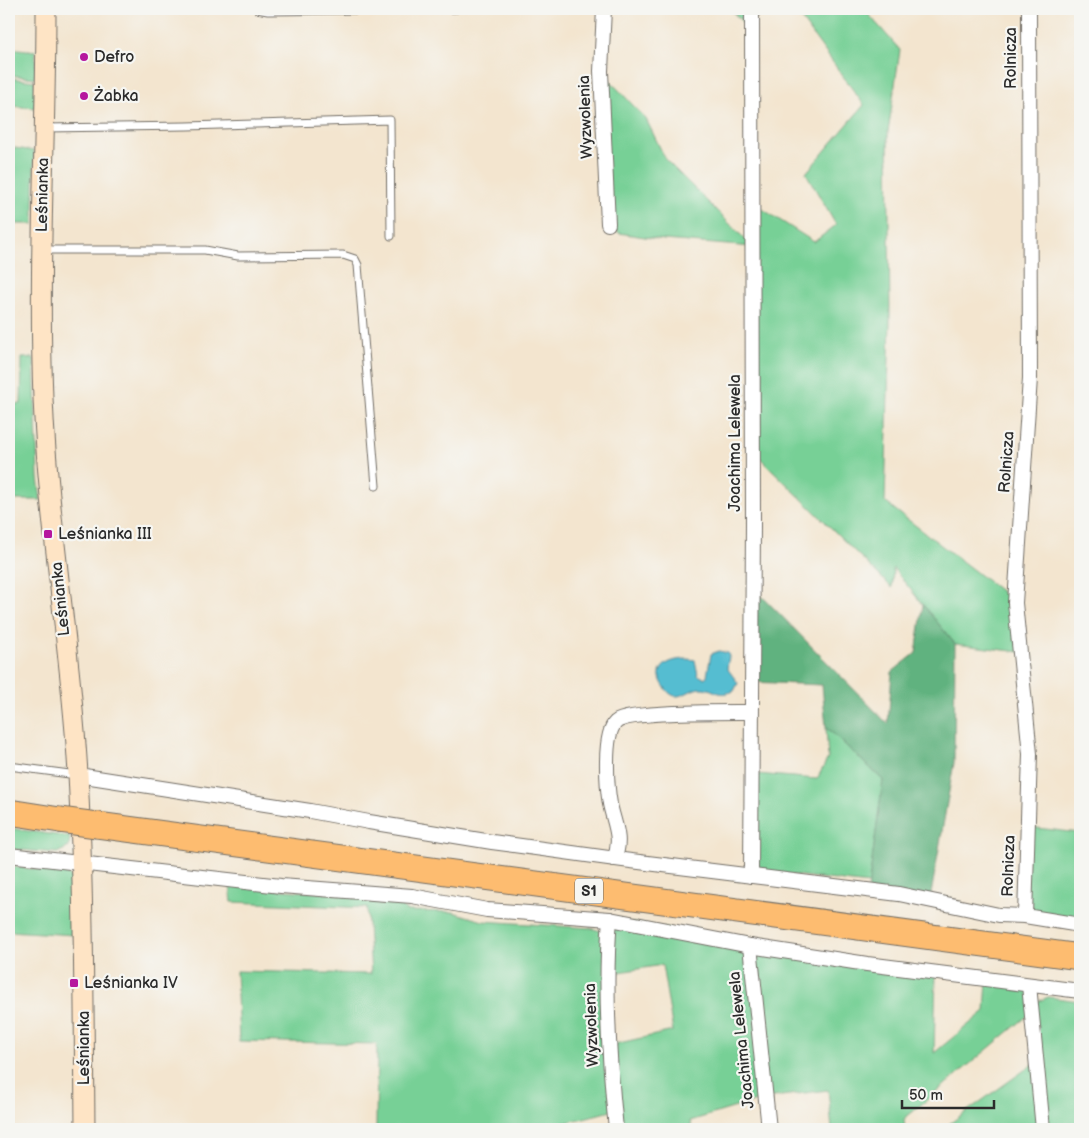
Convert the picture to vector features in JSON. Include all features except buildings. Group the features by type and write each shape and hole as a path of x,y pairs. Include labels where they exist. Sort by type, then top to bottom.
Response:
{"highway":[{"name":"S1","path":"9,812 1080,957"}],"street":[{"name":"Leśnianka","path":"46,9 42,352 44,409 59,587 78,775 84,924 85,1129"},
{"name":"Wyzwolenia","path":"604,9 601,72 608,224"},
{"name":"Joachima Lelewela","path":"751,876 753,530 752,9"},
{"name":"Rolnicza","path":"1025,916 1030,754 1015,603 1030,378 1029,9"},
{"path":"614,859 619,841 610,802 608,753 610,730 616,722 625,717 646,714 751,712"},
{"path":"78,775 310,811 492,842 892,893 999,915 1025,916 1080,925"},
{"path":"9,855 281,886 412,896 487,910 610,919 750,946 1080,991"},
{"name":"Wyzwolenia","path":"610,919 608,960 611,1067 616,1129"},
{"name":"Joachima Lelewela","path":"750,946 769,1129"},
{"path":"1029,985 1043,1129"}],"lane":[{"path":"257,9 268,11 456,9"},
{"path":"44,128 390,120 391,236"},
{"path":"43,250 205,250 238,256 343,255 355,259 358,265 376,486"},
{"path":"9,766 78,775"}],"green space":[{"path":"730,9 752,9 752,32"},
{"path":"794,9 864,9 900,50 888,132 890,319 885,502 1011,599 1020,652 955,644 893,568 892,588 753,451 753,247 664,240 619,233 608,224 601,71 646,119 666,160 752,246 753,203 814,242 836,225 806,173 864,105"},
{"path":"9,48 36,51 35,78 9,75"},
{"path":"9,77 35,81 35,108 9,106"},
{"path":"9,147 34,151 34,224 9,224"},
{"path":"22,358 34,358 38,478 41,500 9,500 9,404 21,404"},
{"path":"752,586 888,724 892,672 916,653 923,605 955,644 954,763 930,900 868,890 883,780 826,727 822,685 751,682"},
{"path":"826,727 883,780 869,884 760,871 757,866 757,774 817,779 828,758"},
{"path":"1028,827 1080,833 1080,925 1025,916"},
{"path":"9,828 70,837 69,847 57,853 9,849"},
{"path":"9,866 65,873 73,878 74,935 9,931"},
{"path":"230,886 390,898 407,911 453,912 483,921 591,928 604,932 610,919 936,973 934,1053 985,1011 987,980 1029,985 1035,1003 1048,997 1080,1001 1080,1129 942,1129 1036,1062 1031,1013 904,1119 905,1129 832,1129 828,1090 766,1098 690,1121 692,1129 616,1129 614,1110 546,1129 376,1129 377,1044 239,1041 236,971 371,974 367,908 232,902","holes":["662,965 673,1031 610,1045 608,974"]}],"water":[{"path":"719,651 728,653 727,668 738,683 734,691 720,693 701,688 675,696 667,690 661,681 660,674 662,668 672,661 680,659 695,660 698,675 704,678 707,676 711,654"}],"place":[{"name":"Defro","path":"84,57"},
{"name":"Żabka","path":"84,96"},
{"name":"Leśnianka III","path":"48,534"},
{"name":"Leśnianka IV","path":"74,983"}]}
